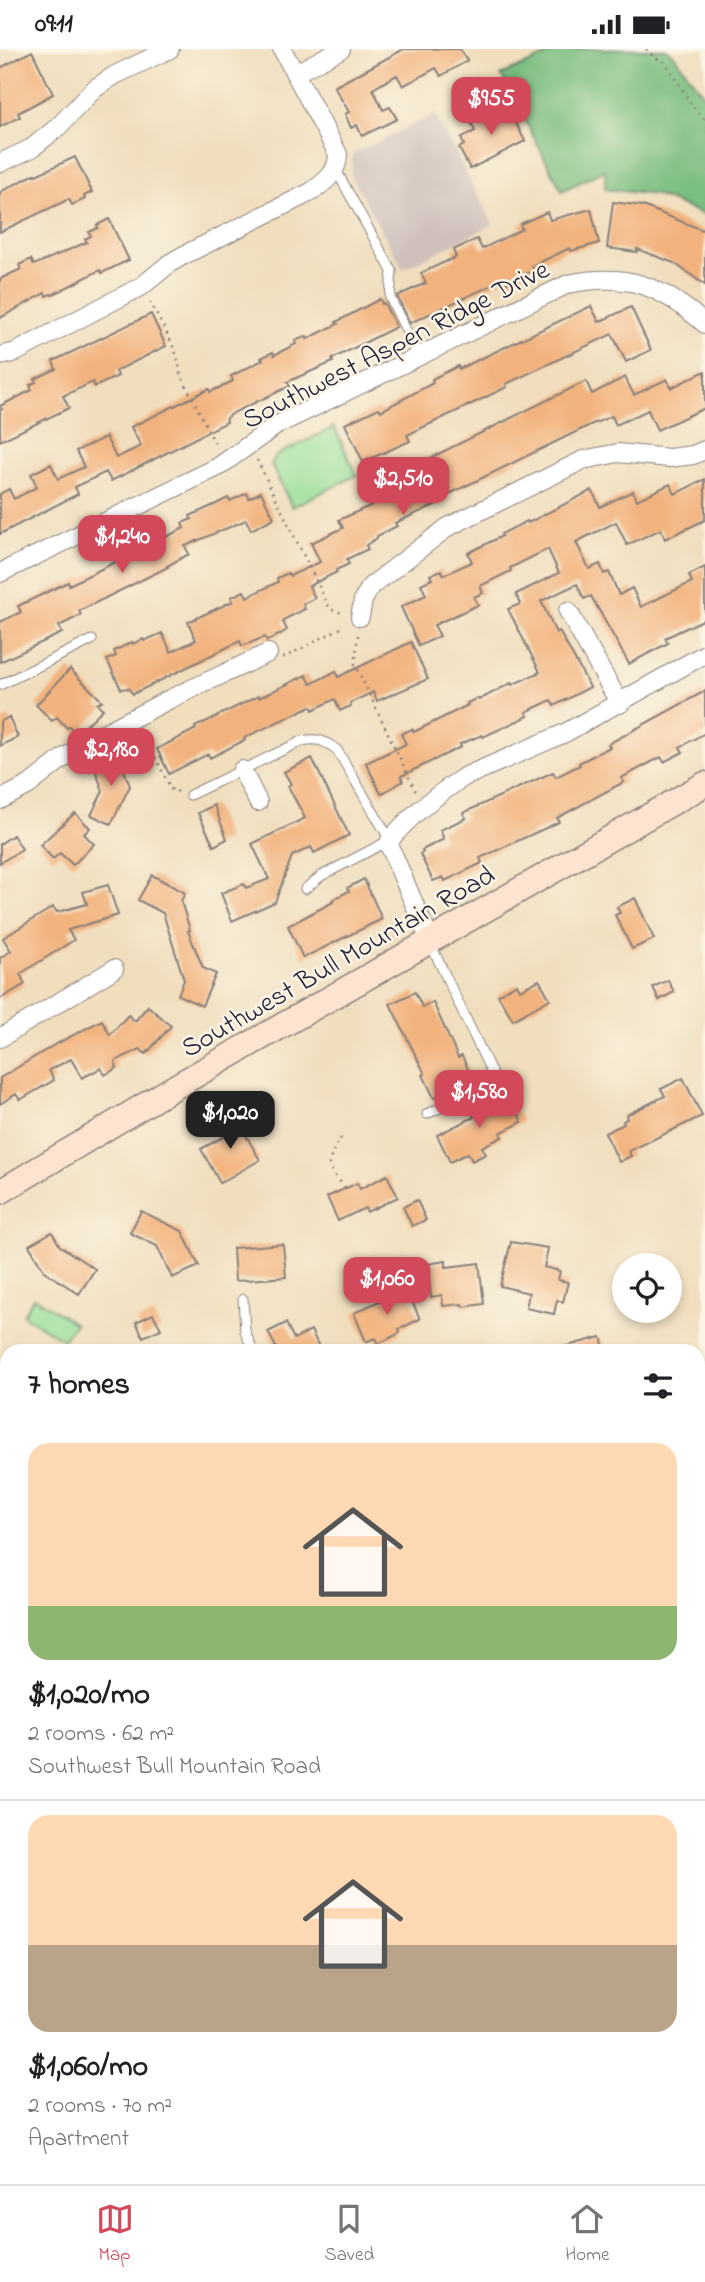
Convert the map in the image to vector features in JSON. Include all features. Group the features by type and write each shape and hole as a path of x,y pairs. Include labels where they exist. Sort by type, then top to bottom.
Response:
{"main road":[{"name":"Southwest Bull Mountain Road","path":"0,1192 184,1081 705,784"}],"street":[{"path":"0,163 32,148 60,127 94,89 115,75 170,49"},
{"path":"0,356 16,352 142,286 170,263 311,191 336,170 338,154 282,49"},
{"path":"296,73 341,49"},
{"name":"Southwest Aspen Ridge Drive","path":"0,573 224,463 277,425 568,284 591,279 625,280 657,289 672,297 705,324"},
{"path":"360,617 363,600 371,586 448,527 583,460 618,453 669,458 693,455 705,450"},
{"path":"568,611 620,703"},
{"path":"0,800 29,785 83,745 134,717 268,653"},
{"path":"430,941 392,854 390,840 423,808 464,778 565,733 705,654"},
{"path":"242,769 258,802"},
{"path":"0,1038 114,969"}],"lane":[{"path":"336,170 392,271 390,298 419,356"},
{"path":"0,685 92,640"},
{"path":"190,795 302,741 316,738 326,741 337,750 390,840 321,876 305,888"},
{"path":"427,1114 496,1081 430,941"},
{"path":"243,1299 244,1331 250,1344"}],"path":[{"path":"646,49 666,63 691,104 705,120"},
{"path":"142,286 175,352 180,373 224,463"},
{"path":"250,445 330,609 360,617"},
{"path":"287,656 360,617"},
{"path":"360,617 355,664 423,808"},
{"path":"134,717 171,789 177,792 187,790 190,795"},
{"path":"341,1138 332,1153 329,1165 346,1188"}],"shaded area":[{"path":"435,114 493,224 403,269 351,176 353,154"}],"green space":[{"path":"562,49 666,49 674,55 705,97 705,215 655,195 605,189 605,170 562,191 501,75"},
{"path":"334,427 357,475 292,507 271,464 277,455"},
{"path":"34,1297 75,1324 63,1340 23,1315"}],"building":[{"path":"404,49 460,49 467,61 441,76 436,68 403,86 397,75 373,89 383,110 390,107 397,119 362,136 357,125 351,128 345,114 349,112 334,87"},
{"path":"32,51 53,94 18,113 20,117 0,127 0,68"},
{"path":"507,105 525,141 470,169 459,148 464,145 461,138 475,131 471,123"},
{"path":"75,157 92,192 84,196 85,199 72,205 69,199 0,232 0,192"},
{"path":"613,202 643,206 705,231 705,285 674,263 637,249 637,252 607,248"},
{"path":"591,209 599,243 571,251 570,248 532,266 534,270 507,283 505,279 410,323 397,296 426,283 421,273 456,257 453,250 477,239 482,249 522,229 520,224 547,212 550,220"},
{"path":"109,219 129,260 102,273 100,270 52,295 46,296 45,293 0,318 0,279 21,269 19,265 31,259 34,265 87,242 85,239 91,236 89,232"},
{"path":"380,299 396,327 332,359 333,362 287,382 290,386 235,412 226,418 227,422 111,481 106,472 75,487 78,494 0,534 0,494 9,489 14,499 37,487 31,474 51,464 58,479 84,467 76,451 106,437 116,458 141,446 131,427 209,389 210,392 233,381 231,376 263,360 261,358 273,352 274,355 296,344 295,341 306,336 307,339 338,324 336,322"},
{"path":"591,306 599,322 631,307 651,350 626,362 612,334 506,384 507,387 407,435 410,441 363,462 345,424 379,408 381,411 458,366 459,369"},
{"path":"151,314 166,346 116,371 118,376 95,387 93,382 63,396 69,408 0,441 0,406 32,390 30,385 36,382 35,379 56,369 53,361"},
{"path":"705,371 705,408 657,430 648,410 616,425 612,416 590,425 395,523 397,526 366,545 368,549 347,559 349,564 309,586 315,598 303,604 305,609 285,619 283,622 287,630 279,635 267,641 265,637 242,646 240,641 133,694 128,688 121,689 107,660 116,656 114,651 132,642 144,641 162,633 171,652 196,640 188,622 233,601 231,597 244,591 247,597 278,582 277,578 288,573 290,576 320,562 311,543 343,528 339,520 372,505 368,497 399,483 398,481 410,475 409,473 428,464 428,459 586,381 592,394 625,377 634,395 667,379 671,388"},
{"path":"705,479 705,520 665,539 661,529 627,545 616,522 576,542 589,569 600,564 604,574 609,572 619,595 632,588 641,607 692,582 689,575 705,567 705,619 665,638 668,643 629,664 591,596 584,599 577,584 541,601 556,633 559,631 590,687 554,706 551,700 526,712 528,716 483,737 482,735 460,744 461,747 401,776 403,781 381,794 366,763 406,744 401,734 412,729 414,732 468,705 467,703 540,672 508,609 520,604 516,594 559,573 548,549 510,568 511,571 480,586 483,593 474,597 478,605 434,625 440,636 419,646 401,607 426,595 421,584 432,579 430,575 441,570 444,575 472,562 468,553 592,490 600,507 633,491 637,500 670,484 675,494"},
{"path":"261,492 274,518 251,530 246,520 185,546 189,554 79,611 81,615 59,626 62,633 0,662 0,622 21,612 18,606 68,582 69,585 184,528 182,523 192,519 190,516 228,498 230,501 247,493 249,498"},
{"path":"411,642 428,679 377,701 373,692 340,711 335,699 313,710 311,706 244,738 245,740 210,758 208,754 169,774 157,749 196,729 195,727 306,675 311,684 336,671 338,677"},
{"path":"70,669 102,701 97,704 103,709 77,734 57,717 52,721 36,705"},
{"path":"705,691 705,733 680,747 683,752 664,762 661,757 621,778 624,782 557,818 559,822 480,858 482,863 445,881 443,877 433,881 420,854 422,850 444,839 440,830 466,818 463,813 553,772 556,777 580,765 579,763 610,747 608,744"},
{"path":"9,717 18,737 0,746 0,722"},
{"path":"118,754 130,786 111,824 91,815 103,791 93,764"},
{"path":"312,758 349,835 314,853 311,847 292,856 275,902 232,921 221,893 244,884 246,888 269,879 252,844 305,818 288,786 291,784 284,772"},
{"path":"214,805 227,839 214,846 198,813"},
{"path":"75,813 90,828 84,834 94,844 73,865 60,853 53,859 40,845"},
{"path":"13,835 22,849 0,863 0,844"},
{"path":"152,875 185,893 181,901 190,930 188,931 203,968 216,974 202,1006 178,995 184,980 163,913 138,900"},
{"path":"364,879 382,919 303,958 288,926 333,902 332,900 349,891 347,888"},
{"path":"108,885 118,915 68,930 74,940 20,974 25,984 0,999 0,958 11,951 3,938 53,907 57,912 87,904 83,892"},
{"path":"635,898 654,939 632,949 615,915 620,913 617,907"},
{"path":"539,980 550,999 513,1020 498,995 517,984 520,990"},
{"path":"668,980 674,992 659,1000 653,987"},
{"path":"415,992 422,1007 433,1002 458,1058 462,1056 473,1079 434,1098 390,1004"},
{"path":"148,1006 171,1026 146,1054 140,1049 115,1061 117,1068 105,1075 101,1068 82,1078 71,1059 49,1070 54,1080 20,1100 16,1094 0,1104 0,1078 102,1020 110,1035 128,1015 135,1021"},
{"path":"683,1078 702,1116 629,1151 631,1156 619,1162 605,1133 624,1124 626,1115 665,1096 661,1089"},
{"path":"492,1097 497,1107 512,1100 522,1122 500,1133 502,1137 482,1147 486,1154 472,1161 468,1153 450,1162 437,1135 474,1117 470,1108"},
{"path":"235,1116 260,1160 220,1183 201,1149 223,1137 217,1127"},
{"path":"387,1175 398,1197 367,1212 365,1208 338,1221 327,1197 357,1183 360,1189"},
{"path":"417,1200 426,1220 412,1226 403,1207"},
{"path":"141,1211 182,1231 199,1266 172,1278 157,1246 130,1233"},
{"path":"52,1232 60,1246 95,1269 79,1294 44,1271 29,1245"},
{"path":"511,1242 548,1248 544,1267 560,1271 558,1280 568,1282 563,1302 557,1300 554,1314 526,1308 529,1293 500,1286"},
{"path":"283,1244 286,1277 235,1281 233,1248"},
{"path":"446,1261 446,1267 479,1263 484,1304 443,1306 442,1295 431,1297 427,1264"},
{"path":"406,1288 420,1319 399,1329 400,1333 378,1344 375,1338 366,1342 354,1313"},
{"path":"153,1314 161,1329 143,1337 136,1322"},
{"path":"286,1323 294,1339 311,1330 318,1344 274,1344 268,1332"},
{"path":"601,1337 603,1344 574,1344"}]}
